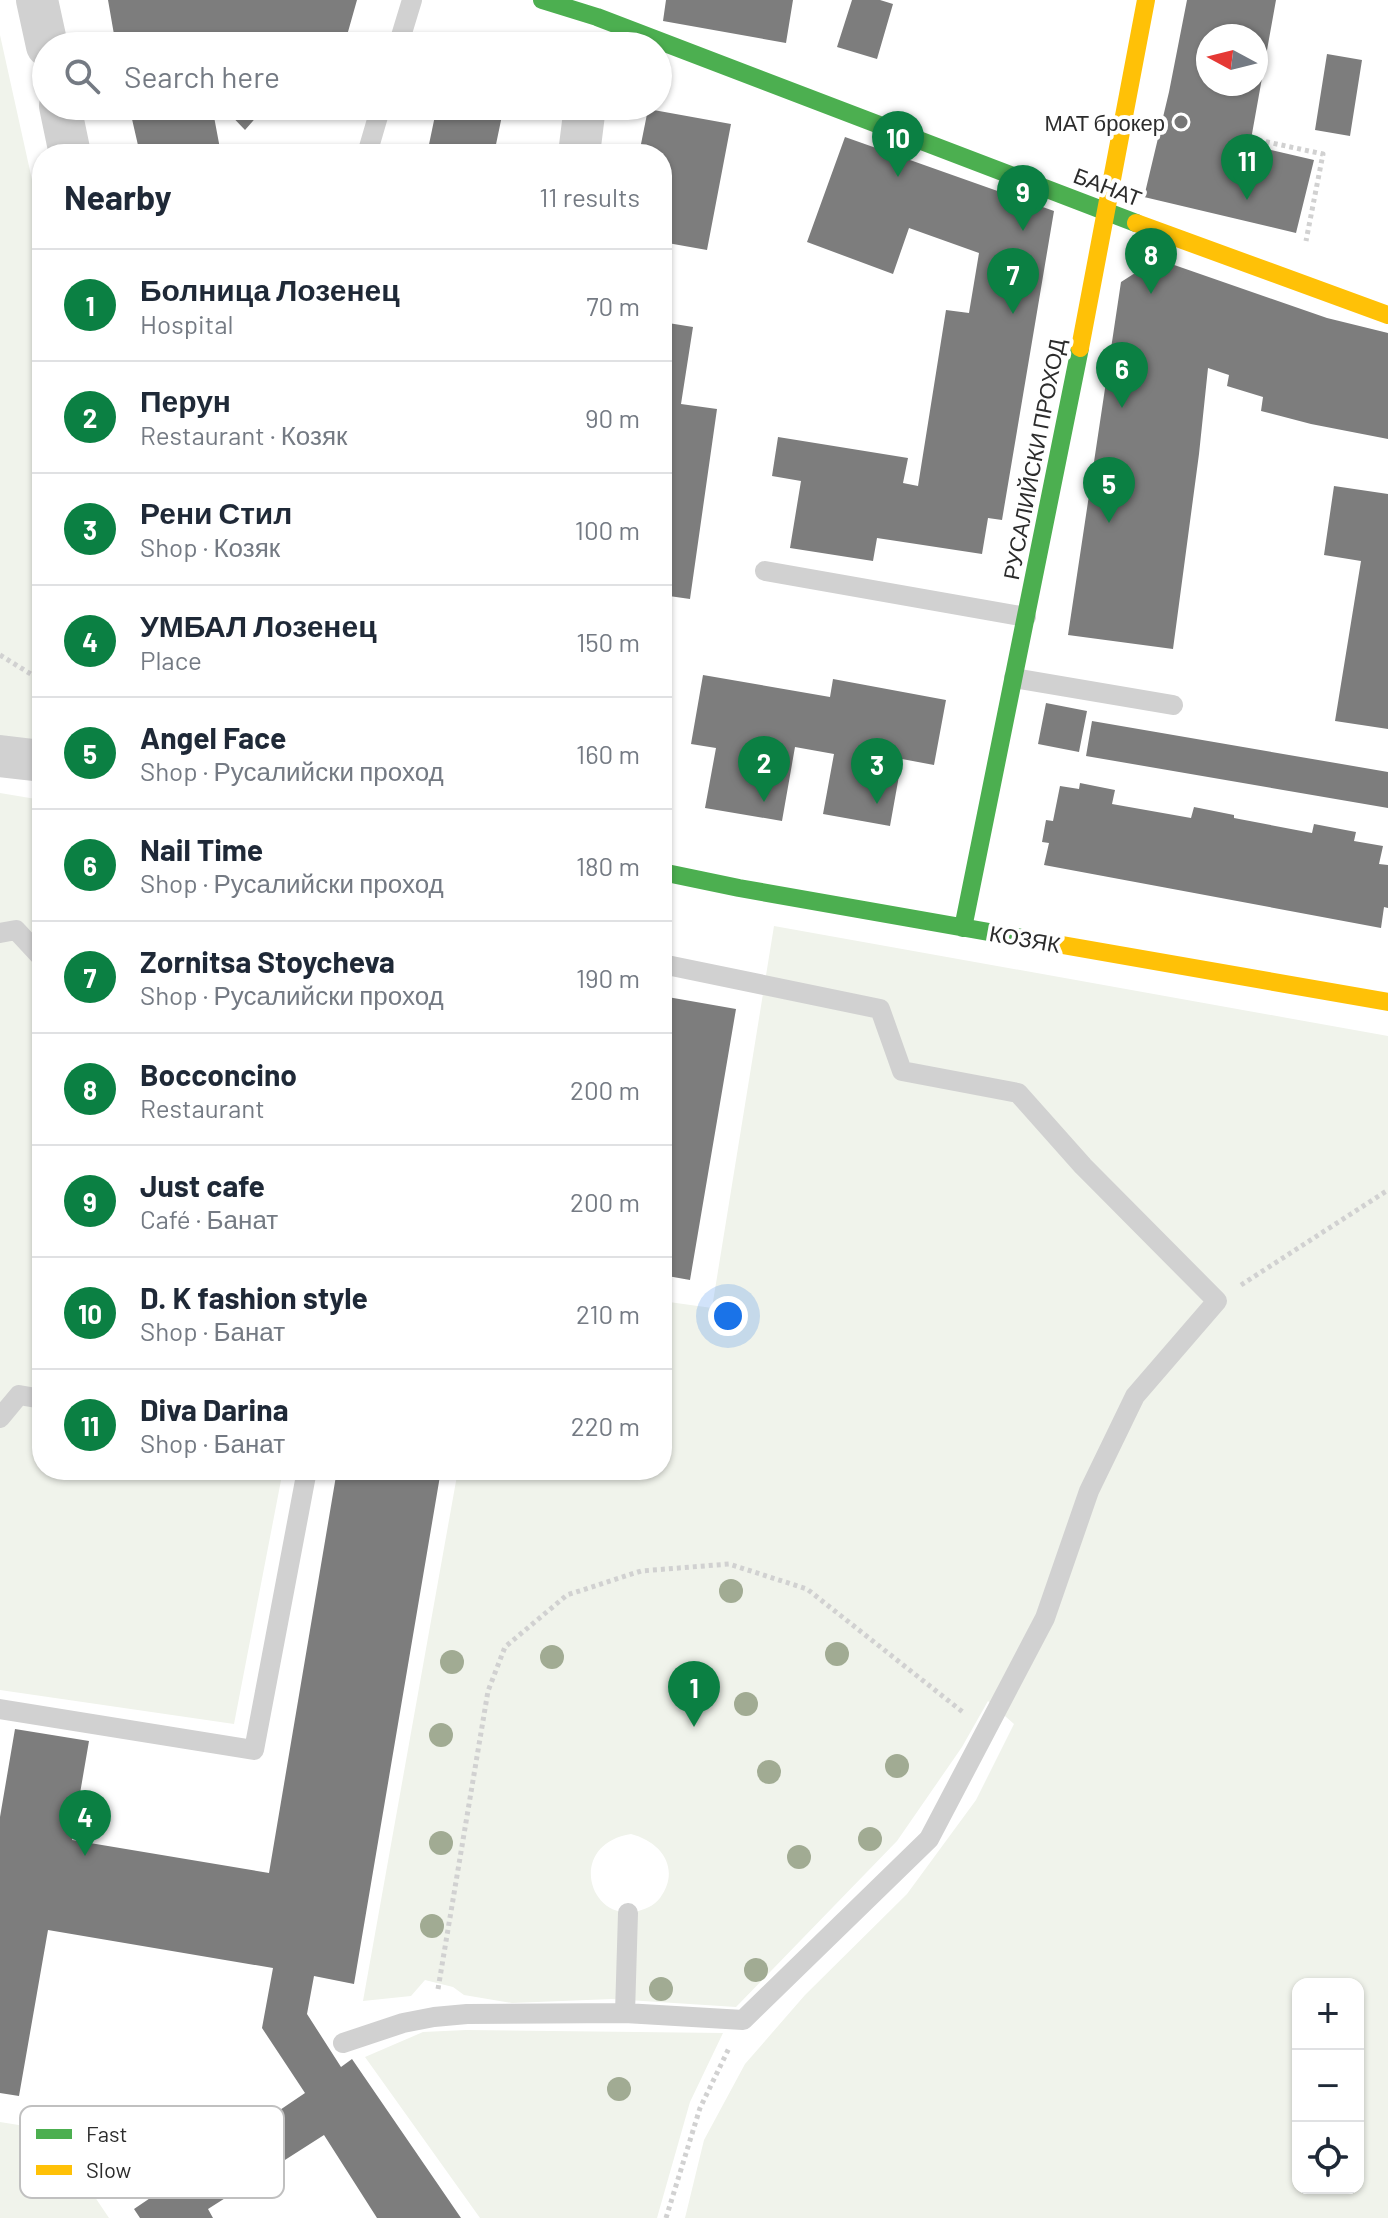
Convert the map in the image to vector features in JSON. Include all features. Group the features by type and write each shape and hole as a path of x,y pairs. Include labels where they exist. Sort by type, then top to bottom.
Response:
{"street":[{"path":"37,0 44,32"},
{"name":"БАНАТ","path":"542,0 626,32"},
{"name":"РУСАЛИЙСКИ ПРОХОД","path":"963,928 1107,212 1146,0"},
{"name":"БАНАТ","path":"672,49 1388,315"},
{"path":"63,120 68,144"},
{"path":"580,144 583,120"},
{"path":"0,756 32,760"},
{"name":"КОЗЯК","path":"672,874 1388,1002"}],"lane":[{"path":"402,32 412,0"},
{"path":"370,144 377,120"},
{"path":"765,571 1026,617"},
{"path":"1014,678 1173,705"},
{"path":"0,933 16,930 32,947"},
{"path":"343,2043 403,2023 467,2014 625,2013 743,2020 929,1839 1045,1618 1089,1491 1135,1396 1217,1301 1083,1166 1018,1093 902,1071 880,1009 672,966"},
{"path":"0,1418 19,1395 32,1397"},
{"path":"0,1709 254,1750 305,1480"},
{"path":"625,2013 628,1913"}],"path":[{"path":"1258,140 1323,154 1298,282"},
{"path":"0,655 32,675"},
{"path":"1217,1301 1388,1190"},
{"path":"434,2017 488,1691 505,1647 567,1595 641,1571 729,1564 807,1589 987,1731"},
{"path":"666,2218 700,2108 743,2020"}],"shaded area":[{"path":"0,35 32,180 32,740 0,736"},
{"path":"0,793 32,798 32,1480 281,1480 234,1724 0,1690"},
{"path":"774,926 1388,1036 1388,2218 685,2218 704,2140 745,2064 805,1995 907,1894 976,1800 1014,1724 988,1701 962,1747 897,1841 736,2007 612,1999 512,2003 464,1995 453,1987 425,1980 411,1996 363,2001 456,1480 672,1480 672,1302 712,1308","holes":["631,1834 652,1843 665,1858 668,1867 669,1877 660,1898 645,1909 634,1912 618,1911 605,1904 596,1893 591,1879 592,1865 598,1851 611,1841"]},
{"path":"423,2032 723,2033 690,2102 657,2218 480,2218 365,2057"},
{"path":"0,2122 20,2125 20,2198 96,2198 109,2218 0,2218"}],"building":[{"path":"108,0 357,0 348,32 114,32"},
{"path":"666,0 793,0 786,43 663,21"},
{"path":"852,0 880,0 893,4 877,59 837,47"},
{"path":"1187,0 1276,0 1268,45 1268,24 1196,24 1196,96 1259,96 1250,145 1314,160 1296,233 1144,197"},
{"path":"1327,54 1362,60 1350,136 1315,130"},
{"path":"672,113 731,124 707,250 672,244 672,144 641,144 646,120 672,120"},
{"path":"132,120 215,120 219,144 138,144"},
{"path":"235,120 254,120 245,130"},
{"path":"434,120 501,120 496,144 429,144"},
{"path":"845,137 1054,211 1002,520 988,518 982,554 877,538 873,561 790,548 801,481 772,476 778,437 908,458 903,483 918,486 946,310 969,313 979,253 909,228 893,274 807,242"},
{"path":"1157,259 1327,318 1388,333 1388,439 1261,411 1263,397 1227,386 1229,375 1208,368 1173,649 1068,635 1121,282"},
{"path":"672,324 693,327 681,404 717,409 690,599 672,596"},
{"path":"1334,486 1388,494 1388,729 1335,721 1361,561 1324,555"},
{"path":"703,675 830,697 833,679 946,700 934,765 902,759 890,826 823,814 834,754 795,747 782,821 705,808 716,748 691,744"},
{"path":"1046,703 1087,711 1079,752 1038,744"},
{"path":"1092,721 1388,772 1388,808 1086,756"},
{"path":"1080,783 1115,790 1112,804 1191,818 1194,807 1312,833 1314,824 1356,832 1354,841 1383,846 1379,864 1388,865 1388,908 1384,907 1381,928 1044,865 1049,843 1042,842 1046,820 1053,821 1060,786 1079,789"},
{"path":"672,998 736,1009 690,1280 672,1277"},
{"path":"335,1480 439,1480 354,1984 314,1976 307,2014 341,2067 352,2059 461,2218 377,2218 324,2135 284,2161 284,2107 305,2093 262,2028 273,1968 48,1930 19,2096 0,2093 0,1817 15,1729 89,1741 72,1840 269,1873"},
{"path":"150,2198 225,2198 208,2209 213,2218 140,2218 134,2209"}],"traffic: fast":[{"path":"542,0 636,32"},
{"path":"672,46 1136,223"},
{"path":"963,928 1080,348"},
{"path":"672,874 1028,939"}],"traffic: slow":[{"path":"1080,348 1146,0"},
{"path":"1136,223 1388,315"},
{"path":"1028,939 1388,1002"}],"place":[{"name":"МАТ брокер","path":"1181,122"},
{"name":"D. K fashion style","path":"898,177"},
{"name":"Diva Darina","path":"1247,200"},
{"name":"Just cafe","path":"1023,231"},
{"name":"Bocconcino","path":"1151,294"},
{"name":"Zornitsa Stoycheva","path":"1013,314"},
{"name":"Nail Time","path":"1122,408"},
{"name":"Angel Face","path":"1109,523"},
{"name":"Перун","path":"764,802"},
{"name":"Рени Стил","path":"877,804"},
{"name":"Болница Лозенец","path":"694,1727"},
{"name":"УМБАЛ Лозенец","path":"85,1856"}]}
